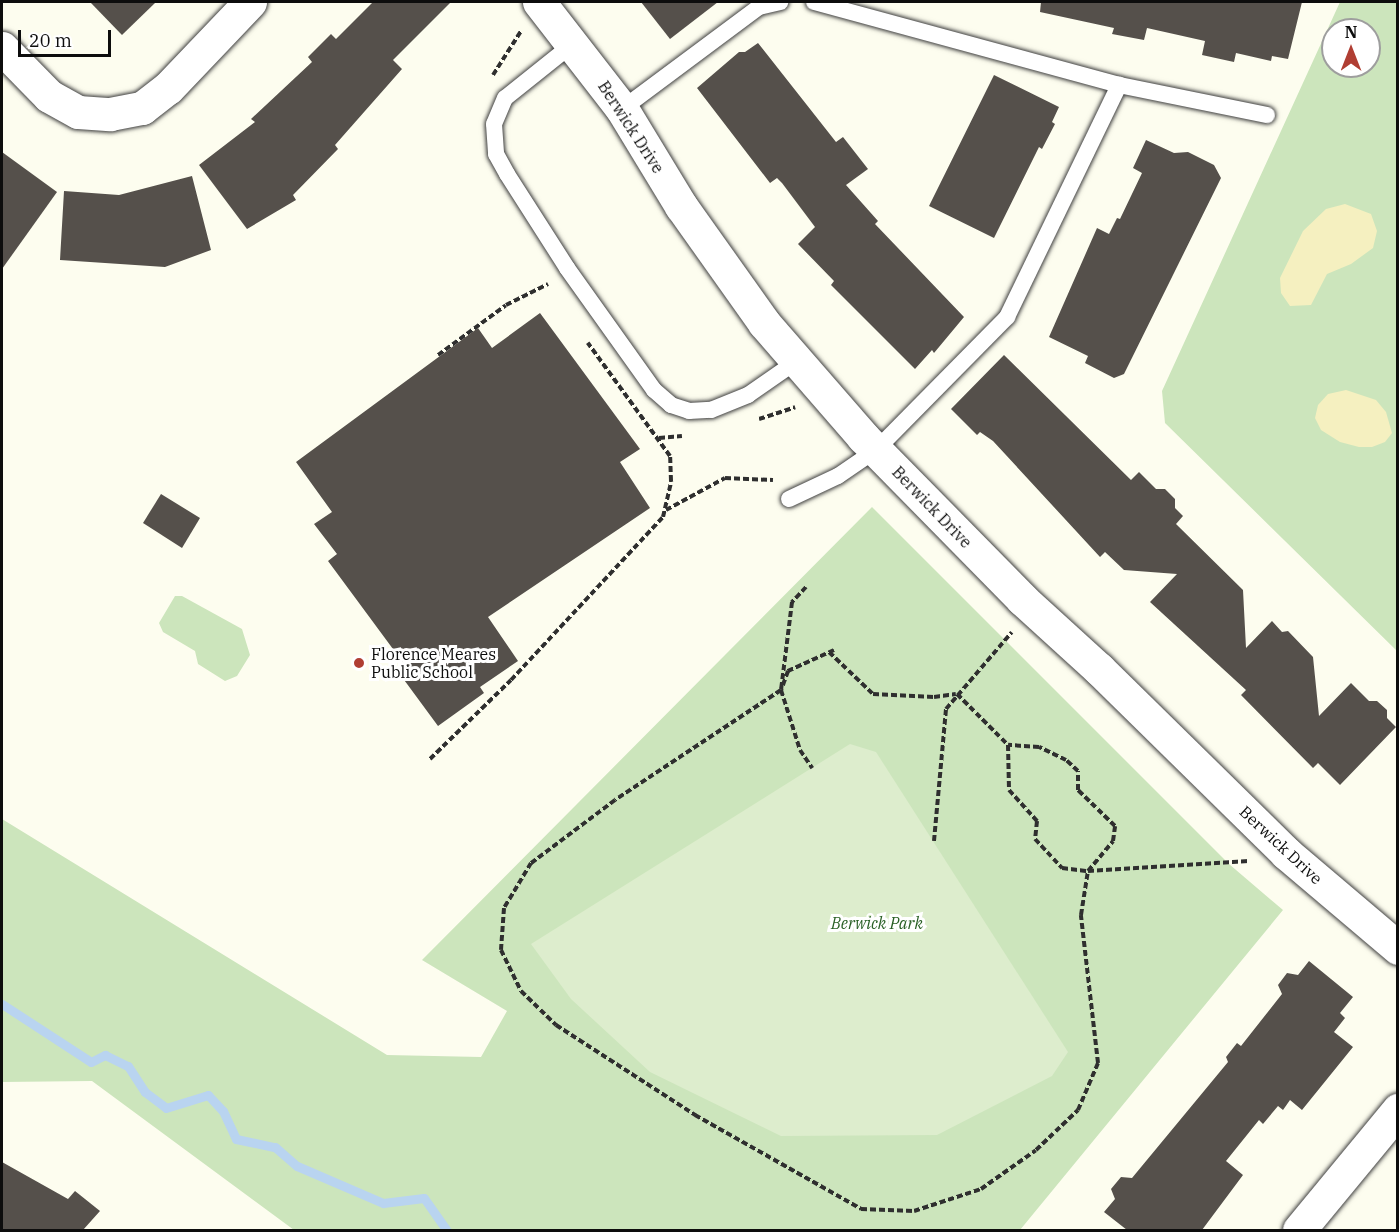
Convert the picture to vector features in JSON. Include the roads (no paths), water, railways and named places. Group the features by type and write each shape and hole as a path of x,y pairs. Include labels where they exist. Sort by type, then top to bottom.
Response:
{"street":[{"path":"2,48 49,96 78,112 110,114 142,108 168,88 250,2"},
{"name":"Berwick Drive","path":"533,11 574,43 622,108 681,206 764,323 876,450 1033,608 1286,853 1398,948"},
{"path":"1299,1230 1398,1110"}],"lane":[{"path":"622,108 759,7 780,2"},
{"path":"814,2 1119,85 1267,115"},
{"path":"574,43 505,98 494,124 496,154 567,267 654,390 671,405 689,411 711,410 748,395 796,360"},
{"path":"789,499 838,476 876,450 1007,317 1119,85"}],"waterway":[{"path":"2,1004 91,1062 105,1055 128,1066 145,1092 166,1108 208,1095 223,1111 236,1139 275,1147 297,1166 383,1203 424,1198 446,1230"}],"place":[{"name":"Florence Meares Public School","path":"359,663"}],"park label":[{"name":"Berwick Park","path":"877,923"}]}
